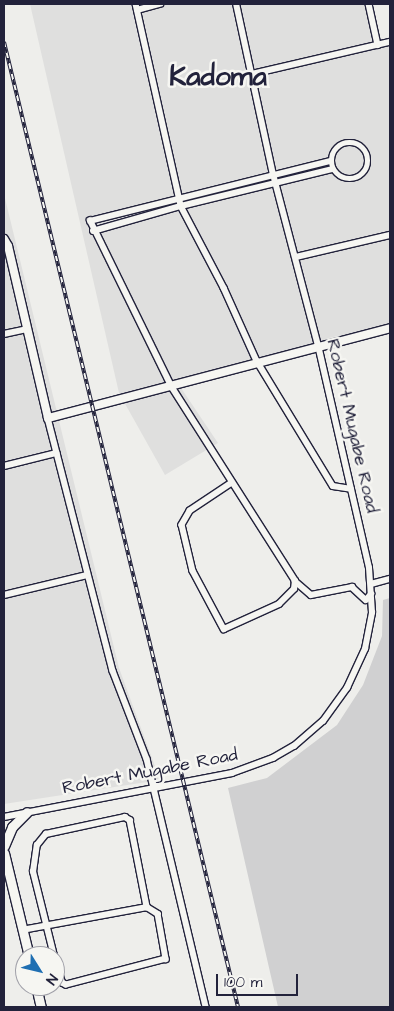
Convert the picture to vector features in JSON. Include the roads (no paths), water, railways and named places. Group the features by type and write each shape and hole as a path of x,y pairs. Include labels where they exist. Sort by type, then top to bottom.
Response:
{"highway":[{"path":"4,846 12,827 27,812"},
{"path":"4,853 26,946"}],"main road":[{"path":"4,240 8,246 48,418 172,386 257,361 390,328"}],"street":[{"path":"160,4 136,7 181,206 257,361 333,486 338,489 351,489"},
{"name":"Robert Mugabe Road","path":"4,817 250,768 273,758 309,734 337,703 357,670 370,629 370,584 351,489 296,257 273,175 236,4"},
{"path":"368,4 378,45"},
{"path":"252,74 390,42"},
{"path":"350,143 356,144 366,154 367,168 357,178 343,179 333,169 331,161 337,148 350,143"},
{"path":"331,161 90,221 93,231 172,386 295,580 311,595 352,588 366,600 371,594"},
{"path":"93,231 181,206 276,185 333,169"},
{"path":"296,257 390,235"},
{"path":"4,334 27,329"},
{"path":"48,418 113,670 147,759 152,787 206,1007"},
{"path":"4,466 56,453"},
{"path":"232,483 190,511 182,525 193,570 219,626 231,628 278,604 294,589 295,580"},
{"path":"4,595 87,574"},
{"path":"370,584 390,579"},
{"path":"52,946 34,872 37,845 46,834 119,816 130,820 147,907"},
{"path":"22,930 147,907 158,914 167,956 164,960 65,984"}],"railway":[{"path":"4,42 238,1007"}],"district":[{"name":"Kadoma","path":"218,77"}]}
